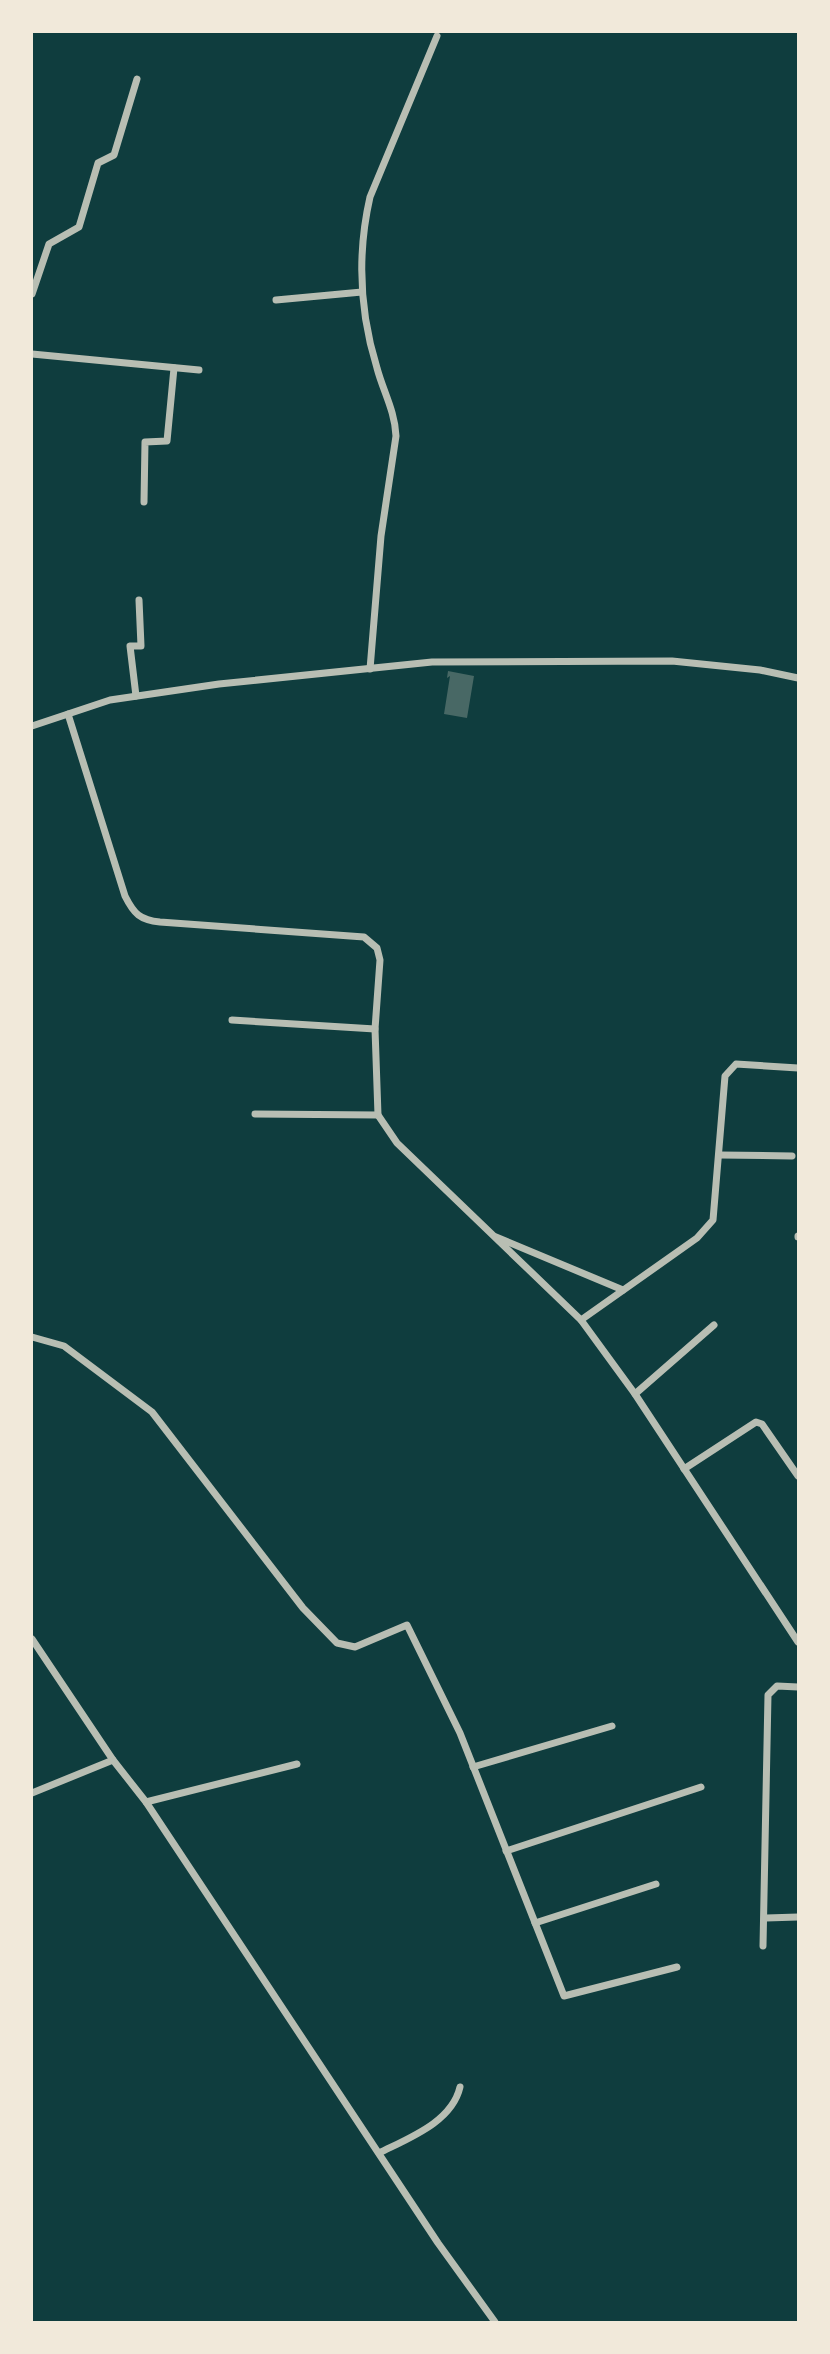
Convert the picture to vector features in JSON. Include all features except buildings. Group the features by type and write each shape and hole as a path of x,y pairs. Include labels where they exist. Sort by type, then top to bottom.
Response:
{"street":[{"path":"370,669 381,536 396,436 395,419 377,369 362,292 363,224 370,197 437,36"},
{"path":"32,295 50,244 79,227 98,163 114,155 136,79"},
{"path":"276,300 362,292"},
{"path":"32,354 199,370"},
{"path":"144,502 145,442 167,441 174,368"},
{"path":"136,696 130,646 141,646 139,600"},
{"path":"32,726 110,700 432,662 672,661 760,670 799,678"},
{"path":"68,714 125,896 136,915 145,921 363,937 377,948 380,960 375,1029 378,1115 397,1143 581,1320 635,1394 799,1642"},
{"path":"232,1020 375,1029"},
{"path":"581,1320 706,1231 717,1208 724,1076 728,1069 736,1064 799,1068"},
{"path":"255,1115 378,1115"},
{"path":"720,1156 792,1156"},
{"path":"493,1235 623,1290"},
{"path":"635,1394 715,1325"},
{"path":"32,1337 64,1346 152,1412 303,1608 337,1643 355,1647 407,1625 473,1767 564,1996 677,1967"},
{"path":"684,1469 756,1422 762,1424 799,1476"},
{"path":"32,1639 113,1760 146,1802 379,2153 495,2322"},
{"path":"763,1946 766,1918 768,1695 777,1686 799,1687"},
{"path":"473,1767 612,1726"},
{"path":"32,1793 113,1760"},
{"path":"146,1802 297,1764"},
{"path":"506,1851 701,1787"},
{"path":"535,1923 656,1884"},
{"path":"766,1918 799,1917"},
{"path":"379,2153 446,2114 457,2102 460,2087"}]}
